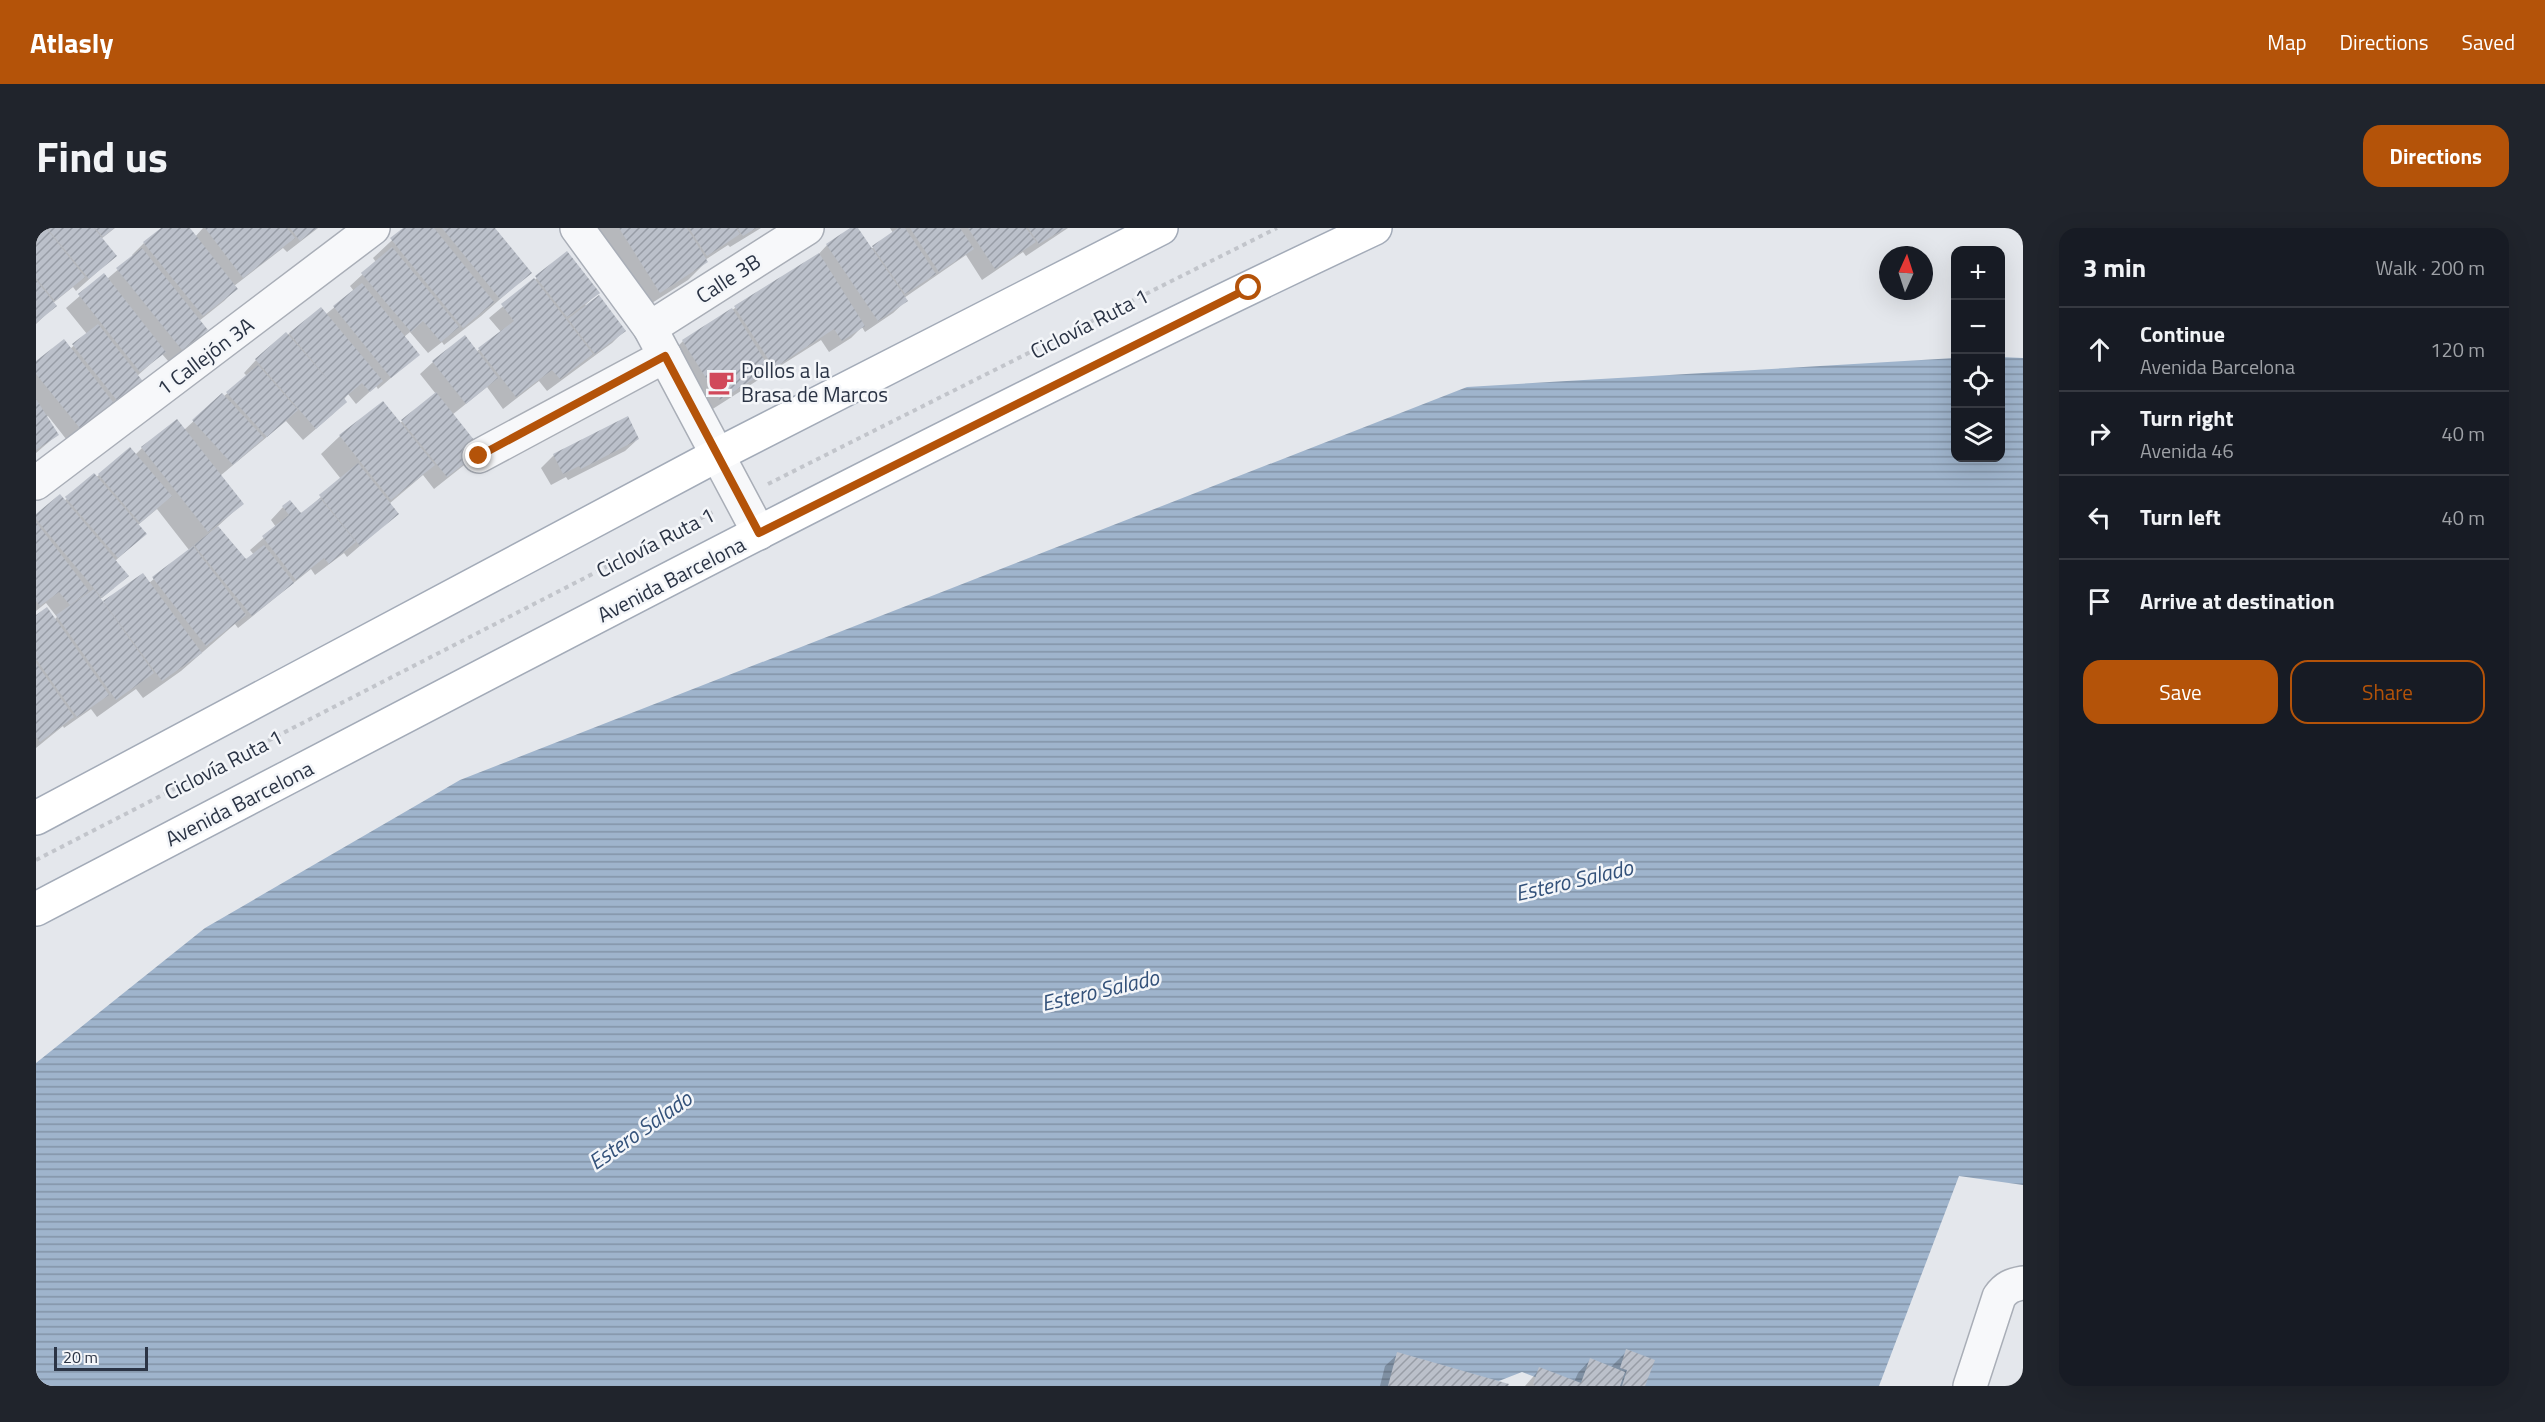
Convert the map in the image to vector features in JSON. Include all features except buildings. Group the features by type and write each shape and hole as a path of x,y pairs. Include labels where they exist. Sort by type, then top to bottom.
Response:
{"main road":[{"path":"36,818 719,454 1161,228"},
{"name":"Avenida Barcelona","path":"36,909 759,533 1249,288 1375,228"}],"street":[{"name":"1 Callejón 3A","path":"36,483 373,228"},
{"path":"577,228 657,342 719,454 759,533"},
{"name":"Calle 3B","path":"479,456 657,342 807,228"},
{"path":"1970,1386 1999,1297 2004,1290 2018,1284"}],"path":[{"name":"Ciclovía Ruta 1","path":"36,860 741,497 1278,228"}],"water":[{"name":"Estero Salado","path":"2005,357 2023,358 2023,1185 1959,1176 1879,1386 1558,1386 1522,1372 1486,1386 36,1386 36,1063 205,928 460,780 1467,387 1951,358 1951,462 2005,462"}],"place":[{"name":"Pollos a la Brasa de Marcos","path":"721,382"}],"route":[{"path":"479,456 665,356 759,533 1249,288"}]}
